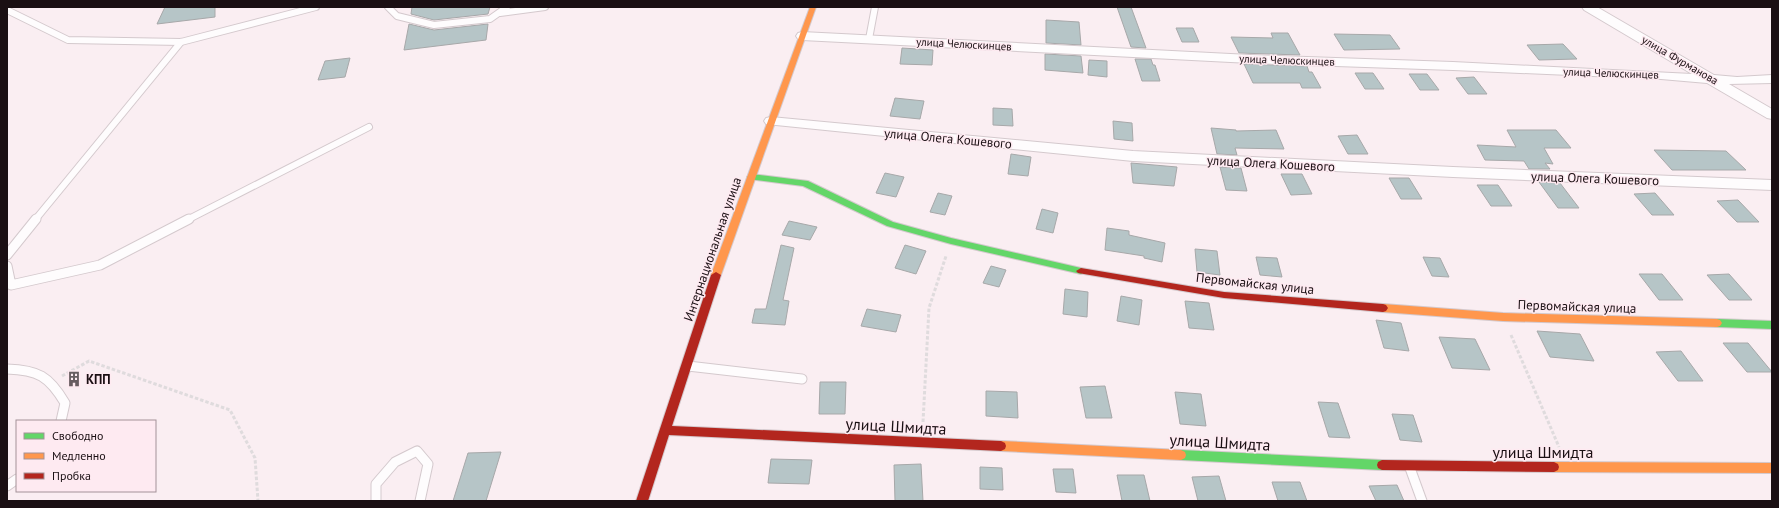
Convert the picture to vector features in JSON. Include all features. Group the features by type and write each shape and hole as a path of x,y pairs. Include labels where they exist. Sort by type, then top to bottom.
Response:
{"street":[{"name":"Интернациональная улица","path":"642,501 716,271 813,7"},
{"name":"улица Фурманова","path":"1588,7 1712,78 1772,115"},
{"name":"улица Челюскинцев","path":"802,36 1250,59 1453,66 1589,73 1661,74 1737,80 1772,79"},
{"name":"улица Олега Кошевого","path":"772,121 1133,156 1453,172 1772,185"},
{"name":"Первомайская улица","path":"751,177 806,183 890,224 951,240 1094,274 1224,295 1503,316 1772,325"},
{"name":"улица Шмидта","path":"666,430 1410,466 1772,468"}],"lane":[{"path":"7,10 68,40 181,42 316,7"},
{"path":"388,7 396,16 434,25 490,19 507,7"},
{"path":"499,13 545,7"},
{"path":"869,39 874,7"},
{"path":"7,255 181,42"},
{"path":"7,266 12,285 100,265 369,127"},
{"path":"686,366 802,379"},
{"path":"7,369 41,373 56,386 65,403 61,420"},
{"path":"376,501 376,484 395,462 417,451 428,464 420,501"},
{"path":"1410,466 1422,501"},
{"path":"7,486 16,480"}],"path":[{"path":"921,442 929,308 951,240"},
{"path":"1503,316 1568,467"},
{"path":"51,382 89,361 230,410 255,458 258,501"}],"building":[{"path":"165,7 215,7 215,17 157,24"},
{"path":"412,7 490,7 488,14 434,20 411,14"},
{"path":"1117,7 1131,7 1146,48 1131,47"},
{"path":"1046,20 1079,22 1081,45 1046,43"},
{"path":"409,24 434,30 488,24 486,40 404,50"},
{"path":"1176,28 1193,28 1199,42 1182,42"},
{"path":"1271,33 1288,33 1300,55 1239,53 1231,37 1273,38"},
{"path":"1334,34 1390,35 1400,49 1344,50"},
{"path":"1563,44 1577,59 1539,60 1527,45"},
{"path":"902,48 933,50 932,65 900,64"},
{"path":"1045,54 1081,56 1083,73 1045,70"},
{"path":"350,58 345,77 318,80 325,61"},
{"path":"1135,59 1151,59 1153,65 1155,65 1160,81 1142,81"},
{"path":"1089,60 1107,61 1107,77 1088,75"},
{"path":"1244,64 1307,66 1309,72 1312,72 1321,88 1302,88 1300,83 1253,83"},
{"path":"1355,73 1373,73 1384,89 1365,89"},
{"path":"1409,74 1427,74 1439,90 1420,90"},
{"path":"1474,77 1487,94 1468,94 1456,78"},
{"path":"895,98 924,101 920,119 890,116"},
{"path":"993,108 1012,109 1013,126 993,125"},
{"path":"1113,121 1132,123 1133,141 1114,139"},
{"path":"1211,128 1236,131 1276,130 1284,149 1235,148 1237,155 1217,154"},
{"path":"1507,130 1556,130 1571,148 1544,148 1553,164 1545,163 1550,169 1529,169 1524,161 1485,160 1477,145 1516,147"},
{"path":"1357,135 1368,154 1348,154 1338,136"},
{"path":"1654,150 1726,151 1746,170 1672,170"},
{"path":"1011,154 1031,157 1028,176 1008,174"},
{"path":"1131,163 1177,167 1174,186 1133,183"},
{"path":"1220,167 1241,168 1247,191 1226,190"},
{"path":"885,173 904,177 896,197 876,193"},
{"path":"1281,174 1302,174 1312,194 1291,195"},
{"path":"1389,178 1409,178 1422,199 1401,199"},
{"path":"1539,182 1560,183 1579,208 1558,208"},
{"path":"1477,185 1498,185 1512,206 1491,206"},
{"path":"938,193 952,196 945,215 930,212"},
{"path":"1655,193 1674,215 1652,215 1634,194"},
{"path":"1738,200 1759,222 1737,222 1717,201"},
{"path":"1042,209 1058,213 1053,233 1036,229"},
{"path":"789,221 817,227 810,240 782,235"},
{"path":"1107,228 1129,231 1129,235 1165,243 1162,262 1144,258 1144,256 1105,250"},
{"path":"781,245 794,248 783,300 789,301 785,325 752,323 755,309 766,309"},
{"path":"905,245 926,251 916,274 895,268"},
{"path":"1195,249 1217,251 1220,275 1197,272"},
{"path":"1256,257 1277,258 1282,277 1260,275"},
{"path":"1423,257 1440,258 1449,277 1432,276"},
{"path":"991,266 1006,270 999,287 983,283"},
{"path":"1639,274 1662,274 1683,300 1659,300"},
{"path":"1729,274 1752,300 1729,300 1707,275"},
{"path":"1065,289 1088,292 1087,317 1063,314"},
{"path":"1121,296 1142,300 1139,325 1117,321"},
{"path":"1185,301 1209,303 1214,330 1189,328"},
{"path":"867,309 901,315 896,332 861,326"},
{"path":"1376,320 1401,323 1409,351 1384,348"},
{"path":"1537,331 1580,334 1594,361 1550,357"},
{"path":"1439,337 1475,339 1490,370 1452,368"},
{"path":"1723,343 1748,343 1772,372 1747,372"},
{"path":"1681,351 1703,381 1678,381 1656,352"},
{"path":"820,382 846,382 845,414 819,414"},
{"path":"1105,386 1112,418 1086,418 1080,387"},
{"path":"986,391 1017,392 1018,418 986,416"},
{"path":"1175,392 1201,394 1206,426 1180,424"},
{"path":"1318,402 1338,403 1350,438 1329,437"},
{"path":"1392,414 1413,415 1422,442 1400,440"},
{"path":"501,452 486,501 453,501 468,453"},
{"path":"771,459 812,460 809,484 768,483"},
{"path":"921,464 923,501 895,501 894,465"},
{"path":"980,467 1002,468 1003,490 980,489"},
{"path":"1053,469 1073,469 1076,493 1056,492"},
{"path":"1117,475 1144,475 1150,501 1122,501"},
{"path":"1219,476 1226,501 1198,501 1192,477"},
{"path":"1272,482 1300,482 1307,501 1278,501"},
{"path":"1397,485 1404,501 1376,501 1369,486"}],"traffic: fast":[{"path":"751,177 805,183 890,224 951,241 1081,271"},
{"path":"1717,323 1772,325"},
{"path":"1181,455 1382,465"}],"traffic: slow":[{"path":"716,275 813,7"},
{"path":"1383,308 1503,317 1717,323"},
{"path":"1001,446 1181,455"},
{"path":"1554,467 1772,468"}],"traffic: jam":[{"path":"1081,271 1224,295 1383,308"},
{"path":"642,501 716,275"},
{"path":"666,430 1001,446"},
{"path":"1382,465 1554,467"}],"place":[{"name":"КПП","path":"74,379"}]}
